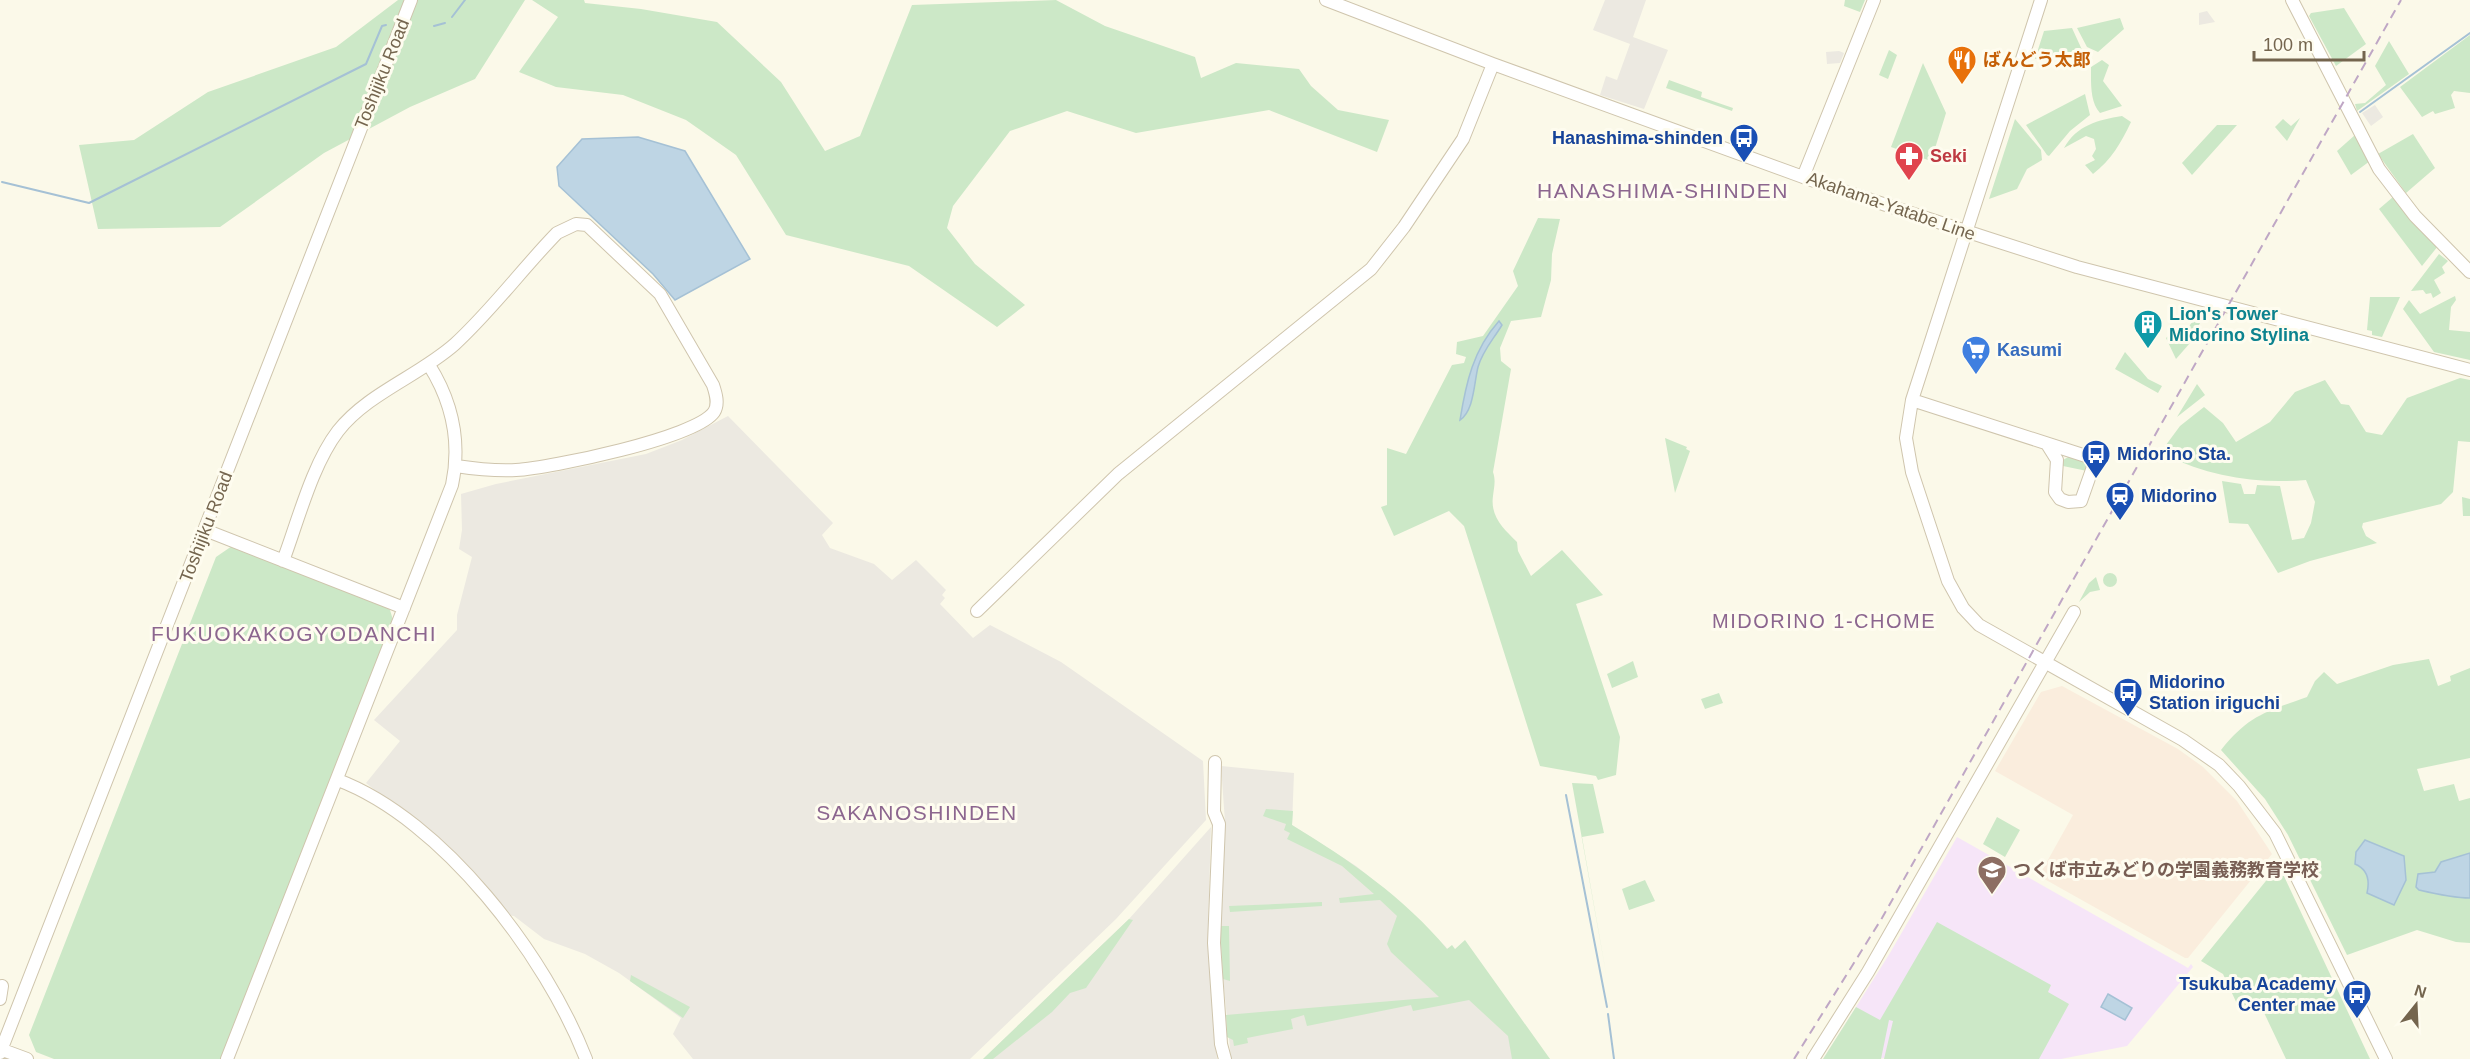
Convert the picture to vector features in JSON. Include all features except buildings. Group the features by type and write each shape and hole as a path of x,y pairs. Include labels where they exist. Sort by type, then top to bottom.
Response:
{"street":[{"name":"Toshijiku Road","path":"0,1051 411,0"},
{"name":"Akahama-Yatabe Line","path":"1326,0 1803,177 2077,267 2470,370"},
{"path":"1803,177 1874,0"},
{"path":"2041,0 1912,400 1906,425 1908,455 1952,589 1964,608 1979,625 2190,744 2218,765 2246,793 2275,833 2386,1059"},
{"path":"2292,0 2379,169 2415,216 2470,272"},
{"path":"977,611 1118,474 1371,269 1398,235 1463,139 1494,64"},
{"path":"283,561 322,458 338,432 359,410 429,365 482,317 526,264 557,234 582,223 591,228 660,294 716,393 717,406 710,416 651,442 624,450 532,469 495,470 456,466"},
{"path":"227,1059 449,494 456,466 456,441 449,404 429,365"},
{"path":"1912,400 2089,457 2094,464 2081,501 2068,502 2060,499 2055,492 2057,460 2047,444"},
{"path":"2057,460 2071,451"},
{"path":"205,530 404,608"},
{"path":"1813,1059 1868,972 2074,612"},
{"path":"1215,762 1214,812 1219,829 1215,943 1221,1044 1225,1059"},
{"path":"338,780 370,794 390,807 470,876 527,946 543,971 586,1059"},
{"path":"0,1051 27,1059"}],"shaded area":[{"path":"1605,0 1646,0 1633,37 1668,50 1644,109 1600,95 1606,76 1617,80 1630,44 1593,30"},
{"path":"2207,11 2215,22 2199,25 2199,13"},
{"path":"1826,52 1844,53 1840,63 1827,64"},
{"path":"2375,105 2383,117 2371,126 2362,113"},
{"path":"728,416 833,523 822,535 830,548 874,564 892,580 916,560 946,590 942,595 945,598 940,604 973,638 990,625 1061,662 1203,761 1206,820 1116,919 970,1059 693,1059 673,1034 681,1018 619,973 585,954 544,939 514,916 506,915 468,867 366,783 400,741 374,720 457,630 457,615 472,557 459,549 462,530 461,494 496,484 646,454 682,440"},
{"path":"2062,686 2178,749 2203,767 2237,801 2272,854 2188,958 2039,876 2073,815 1995,771 2041,692"},
{"path":"1221,766 1294,773 1292,825 1356,866 1392,895 1445,946 1484,993 1550,1059 1231,1059 1220,947 1225,822"},
{"path":"1211,827 1208,929 1217,1059 983,1059 1129,919"},
{"name":"つくば市立みどりの学園義務教育学校","path":"1957,837 2188,968 2191,964 2193,967 2127,1046 2061,1059 1824,1058 1890,953"}],"green space":[{"path":"398,0 525,0 475,79 410,107 324,153 220,227 98,229 79,145 134,140 208,92 336,47"},
{"path":"532,0 584,0 585,3 641,9 717,22 781,82 825,151 860,136 912,5 1056,0 1105,26 1195,57 1201,78 1236,63 1299,69 1311,86 1338,110 1389,120 1377,152 1269,110 1136,133 1067,111 1010,131 953,206 947,228 975,264 1025,305 997,327 909,266 786,235 736,155 686,120 623,95 556,87 519,72 558,17"},
{"path":"1845,0 1865,0 1860,12 1844,6"},
{"path":"2344,8 2366,44 2336,66 2309,16 2311,13"},
{"path":"2120,18 2124,29 2098,52 2087,47 2077,28"},
{"path":"2072,28 2083,52 2035,59 2044,31"},
{"path":"2470,35 2470,93 2454,91 2451,95 2455,108 2435,114 2433,111 2422,117 2400,87"},
{"path":"2389,41 2409,74 2357,111 2355,104 2365,103 2386,85 2375,66"},
{"path":"1889,50 1897,55 1888,79 1879,75"},
{"path":"2102,60 2109,65 2103,81 2122,106 2100,113 2093,98 2091,67"},
{"path":"1923,63 1946,113 1932,158 1928,160 1891,147"},
{"path":"1669,80 1702,92 1701,97 1733,108 1732,111 1666,88"},
{"path":"2085,94 2090,115 2070,131 2049,156 2047,155 2026,125"},
{"path":"2122,116 2131,122 2127,130 2110,157 2093,174 2085,165 2095,160 2092,156 2096,149 2094,139 2086,136 2064,148 2075,134 2089,125"},
{"path":"2300,118 2287,141 2275,127 2283,119 2291,126"},
{"path":"2015,119 2041,150 2042,160 2027,169 2017,189 1989,199"},
{"path":"2217,125 2237,125 2192,175 2182,163"},
{"path":"2413,134 2435,168 2406,193 2378,154"},
{"path":"2355,135 2370,161 2351,175 2337,151"},
{"path":"2393,197 2438,246 2422,266 2379,209"},
{"path":"1538,218 1560,219 1552,254 1551,280 1541,317 1511,321 1500,348 1501,361 1511,369 1493,472 1495,481 1493,503 1499,522 1517,542 1518,551 1531,576 1562,550 1603,595 1576,604 1620,737 1616,775 1598,780 1596,776 1540,766 1464,526 1449,511 1394,536 1381,507 1387,505 1387,448 1406,454 1452,365 1464,363 1466,357 1456,354 1457,342 1483,336 1518,286 1513,271"},
{"path":"2439,254 2448,261 2442,267 2445,273 2434,280 2441,293 2433,298 2431,293 2426,294 2423,290 2411,291"},
{"path":"2455,296 2456,300 2451,307 2449,330 2470,332 2470,360 2434,352 2403,309 2409,300 2420,314"},
{"path":"2370,297 2400,297 2382,337 2372,335 2372,331 2367,330"},
{"path":"2198,315 2203,317 2190,343 2176,359 2166,338 2175,329 2185,331"},
{"path":"2125,352 2148,379 2162,386 2158,393 2115,369"},
{"path":"2460,378 2470,380 2470,442 2458,441 2453,492 2441,504 2363,523 2362,527 2366,536 2377,543 2310,561 2278,573 2248,524 2229,523 2222,481 2241,484 2244,494 2255,494 2257,485 2280,486 2292,540 2304,538 2311,523 2315,502 2306,480 2252,480 2217,474 2182,463 2165,455 2163,449 2180,426 2204,407 2223,423 2236,442 2270,422 2295,392 2325,380 2341,404 2349,405 2366,432 2382,435 2407,398"},
{"path":"2197,384 2205,395 2177,417"},
{"path":"1665,438 1687,447 1686,449 1690,451 1675,493"},
{"path":"2070,456 2088,463 2087,471 2063,466 2063,460"},
{"path":"2462,497 2470,499 2470,516 2463,516"},
{"path":"232,546 384,606 390,610 393,620 222,1059 54,1059 36,1052 29,1035 216,557"},
{"path":"2110,573 2115,575 2117,580 2115,585 2110,587 2105,585 2103,580 2105,575"},
{"path":"2096,577 2100,590 2090,592 2079,602 2089,583"},
{"path":"2429,659 2438,686 2451,681 2450,676 2470,668 2470,758 2417,769 2424,791 2454,784 2459,801 2470,798 2470,943 2456,942 2417,930 2347,955 2288,835 2265,799 2221,750 2240,729 2259,716 2307,697 2315,681 2324,672 2337,684 2393,665"},
{"path":"1633,661 1638,677 1612,688 1607,674"},
{"path":"1719,693 1723,703 1705,709 1701,699"},
{"path":"1572,783 1593,784 1604,833 1582,837 1607,979"},
{"path":"1266,809 1293,811 1292,825 1334,852 1394,896 1431,930 1447,949 1452,945 1455,949 1465,940 1550,1059 1512,1059 1508,1036 1469,1000 1413,1011 1411,1005 1307,1026 1304,1015 1291,1019 1293,1029 1247,1038 1248,1043 1234,1046 1233,1040 1227,1037 1226,1015 1439,997 1391,952 1387,944 1397,916 1380,900 1340,903 1339,898 1374,894 1342,866 1287,839 1290,833 1284,830 1286,824 1263,816"},
{"path":"1997,817 2020,830 2005,857 1983,844"},
{"path":"2278,866 2370,1059 2286,1059 2258,1000 2239,1008 2223,974 2201,961"},
{"path":"1645,880 1655,901 1629,910 1622,889"},
{"path":"1322,902 1322,906 1230,912 1229,906"},
{"path":"1129,919 1133,920 1086,988 1070,993 1052,1012 993,1059 983,1059"},
{"path":"1937,922 2051,985 2048,992 2069,1004 2039,1059 1884,1059 1893,1021 1889,1020 1881,1059 1823,1059 1856,1007 1880,1020"},
{"path":"1220,926 1229,926 1230,981 1223,979"},
{"path":"631,975 690,1007 683,1018 630,981"}],"water":[{"path":"638,137 685,151 750,259 675,300 653,274 559,186 557,167 582,139"},
{"path":"1499,321 1502,325 1480,361 1471,403 1465,416 1460,420 1465,393 1477,355"},
{"path":"2365,840 2404,856 2406,880 2394,905 2367,893 2367,876 2355,864 2356,852"},
{"path":"2470,853 2470,898 2438,894 2419,890 2416,887 2418,874 2435,872 2441,862"},
{"path":"2108,994 2132,1008 2125,1020 2101,1007"}],"waterway":[{"path":"452,17 465,0"},
{"path":"434,26 445,23"},
{"path":"2,182 89,203 366,64 382,26 386,25"},
{"path":"2360,112 2470,33"},
{"path":"1566,795 1607,1007"},
{"path":"1608,1014 1614,1059"}],"railway":[{"path":"1794,1059 1882,918 2401,0"}],"place":[{"name":"ばんどう太郎","path":"1962,86"},
{"name":"Hanashima-shinden","path":"1744,164"},
{"name":"Seki","path":"1909,182"},
{"name":"Lion's Tower Midorino Stylina","path":"2148,350"},
{"name":"Kasumi","path":"1976,376"},
{"name":"Midorino Sta.","path":"2096,480"},
{"name":"Midorino","path":"2120,522"},
{"name":"Midorino Station iriguchi","path":"2128,718"},
{"name":"つくば市立みどりの学園義務教育学校","path":"1992,896"},
{"name":"Tsukuba Academy Center mae","path":"2357,1020"}],"district":[{"name":"HANASHIMA-SHINDEN","path":"1663,191"},
{"name":"MIDORINO 1-CHOME","path":"1824,621"},
{"name":"FUKUOKAKOGYODANCHI","path":"294,634"},
{"name":"SAKANOSHINDEN","path":"917,813"}]}
